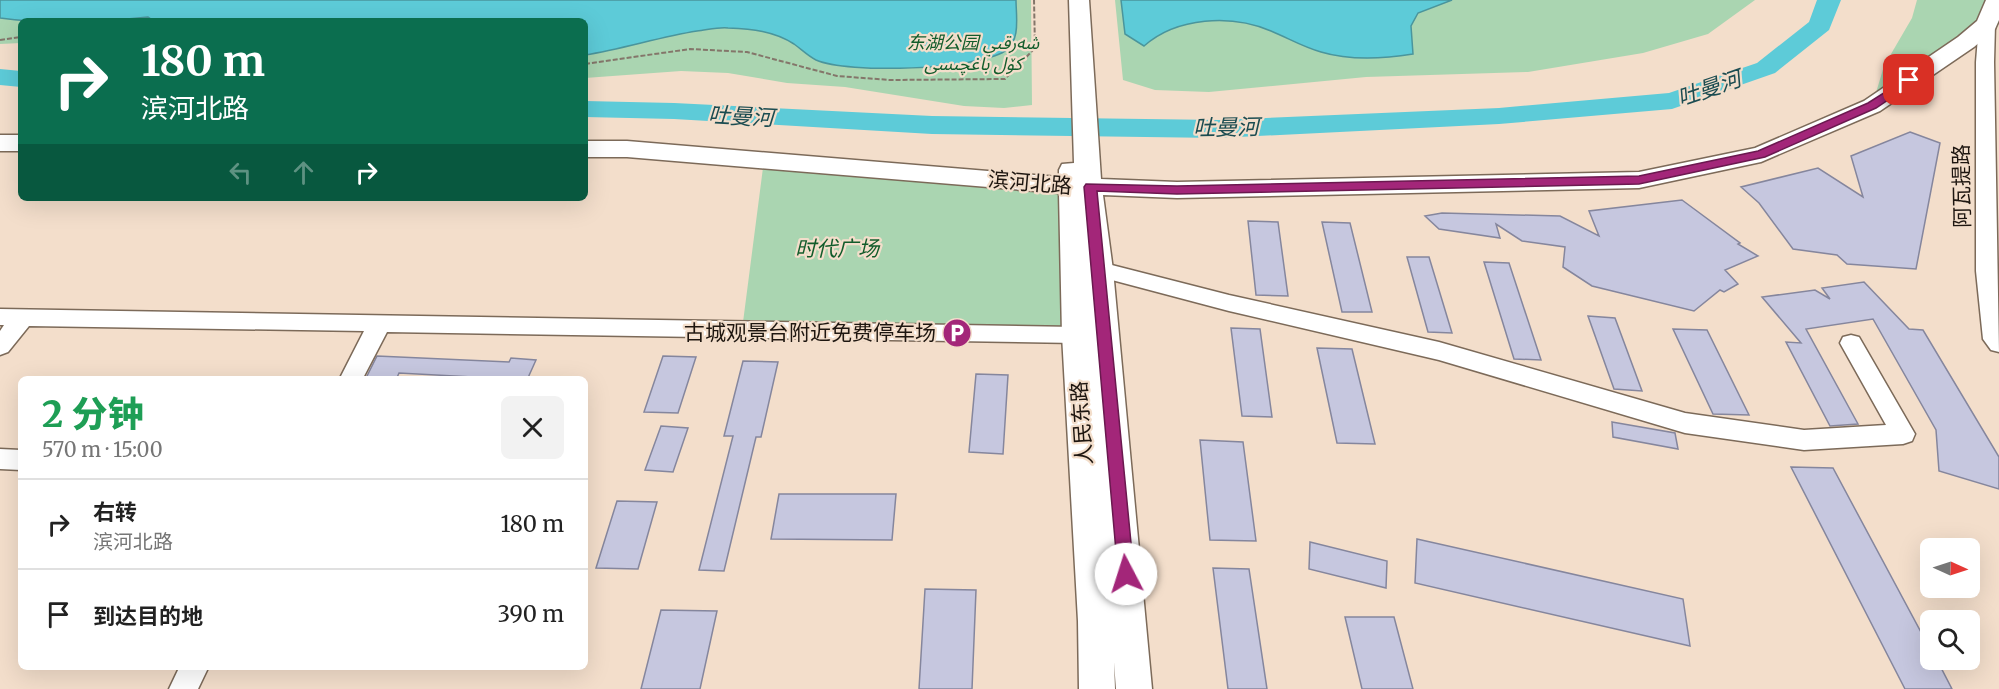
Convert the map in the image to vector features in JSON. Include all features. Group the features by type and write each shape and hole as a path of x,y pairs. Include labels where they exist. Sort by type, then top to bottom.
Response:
{"main road":[{"path":"1064,0 1074,72 1080,172"},
{"path":"1074,72 1078,0"},
{"name":"滨河北路","path":"588,149 627,149 1080,172 1189,190 1639,180 1761,154 1872,106 1966,42 1987,24 1996,0"},
{"path":"0,143 18,143"},
{"name":"人民东路","path":"1080,172 1100,270 1134,689"},
{"name":"人民东路","path":"1080,172 1076,335 1095,621 1097,689"}],"street":[{"name":"阿瓦提路","path":"1987,24 1984,62 1987,271 1997,348"},
{"path":"1100,270 1229,303 1439,351 1685,423 1804,440 1903,434 1851,344"},
{"path":"0,317 1076,335"},
{"path":"0,346 24,317"},
{"path":"352,376 380,323"},
{"path":"0,459 18,460"},
{"path":"183,689 193,670"}],"path":[{"path":"588,64 690,49 747,52 837,76 890,80 1005,79 1035,48 1034,0"},
{"path":"0,40 18,37"}],"green space":[{"name":"东湖公园 شەرقىي كۆل باغچىسى","path":"0,0 1031,0 1032,105 1004,108 964,106 845,87 787,83 728,73 681,71 588,78 588,18 18,18 18,43 0,44"},
{"path":"1115,0 1755,0 1708,34 1643,53 1528,72 1366,77 1209,92 1155,90 1123,80"},
{"path":"1917,0 1996,0 1987,24 1872,106 1884,66 1912,18"},
{"name":"时代广场","path":"764,160 1072,186 1076,335 742,330"}],"water":[{"name":"东湖公园 شەرقىي كۆل باغچىسى","path":"0,0 1016,0 1017,21 1016,35 1010,47 990,57 941,66 882,68 855,67 816,60 779,36 746,29 720,28 697,31 588,54 588,18 148,17 18,18 18,20 0,18"},
{"path":"1121,0 1452,0 1418,13 1411,26 1413,54 1367,58 1332,55 1255,26 1222,21 1205,21 1172,29 1157,36 1144,46 1125,34"}],"building":[{"path":"1910,132 1940,143 1916,269 1847,264 1837,255 1793,249 1759,203 1741,187 1818,168 1863,197 1851,156"},
{"path":"1682,200 1740,243 1738,244 1758,256 1725,270 1738,284 1724,292 1720,290 1694,311 1592,286 1563,267 1565,247 1522,241 1496,224 1500,238 1439,229 1425,216 1442,213 1560,216 1599,236 1589,211"},
{"path":"1248,221 1278,222 1288,296 1256,295"},
{"path":"1322,222 1350,223 1372,312 1342,312"},
{"path":"1407,257 1429,257 1452,333 1428,332"},
{"path":"1484,262 1509,263 1541,360 1514,359"},
{"path":"1864,282 1909,329 1923,330 1999,457 1999,489 1939,471 1936,430 1873,319 1806,329 1858,424 1830,426 1786,342 1801,343 1762,297 1815,290 1830,299 1822,288"},
{"path":"1588,316 1615,318 1642,391 1614,389"},
{"path":"1231,328 1260,329 1272,417 1242,416"},
{"path":"1673,329 1707,330 1749,415 1713,414"},
{"path":"1317,348 1352,349 1375,444 1337,443"},
{"path":"377,356 509,362 511,358 536,360 529,376 399,373 398,376 367,376"},
{"path":"663,356 696,357 678,413 644,412"},
{"path":"743,361 778,362 761,437 756,437 724,571 699,570 733,436 724,436"},
{"path":"976,374 1008,375 1003,454 969,452"},
{"path":"1612,422 1675,433 1678,449 1613,437"},
{"path":"661,426 688,428 673,472 645,470"},
{"path":"1200,440 1243,442 1256,541 1210,540"},
{"path":"1791,467 1833,468 1920,630 1920,670 1942,670 1952,689 1905,689"},
{"path":"779,494 896,494 892,540 771,539"},
{"path":"617,501 657,502 638,569 596,568"},
{"path":"1417,539 1683,599 1690,646 1415,583"},
{"path":"1310,542 1387,561 1386,588 1309,569"},
{"path":"1213,568 1249,569 1267,689 1228,689"},
{"path":"925,589 976,590 972,689 919,689"},
{"path":"661,610 717,611 700,689 641,689"},
{"path":"1345,617 1394,617 1413,689 1362,689"}],"waterway":[{"name":"吐曼河","path":"588,109 674,111 932,125 1219,129 1499,116 1672,101 1766,68 1820,25 1829,0"},
{"name":"吐曼河","path":"0,77 18,79"}],"place":[{"name":"古城观景台附近免费停车场","path":"957,333"}],"route":[{"path":"1126,574 1100,270 1090,187 1177,190 1639,180 1761,154 1872,106 1909,80"}]}
